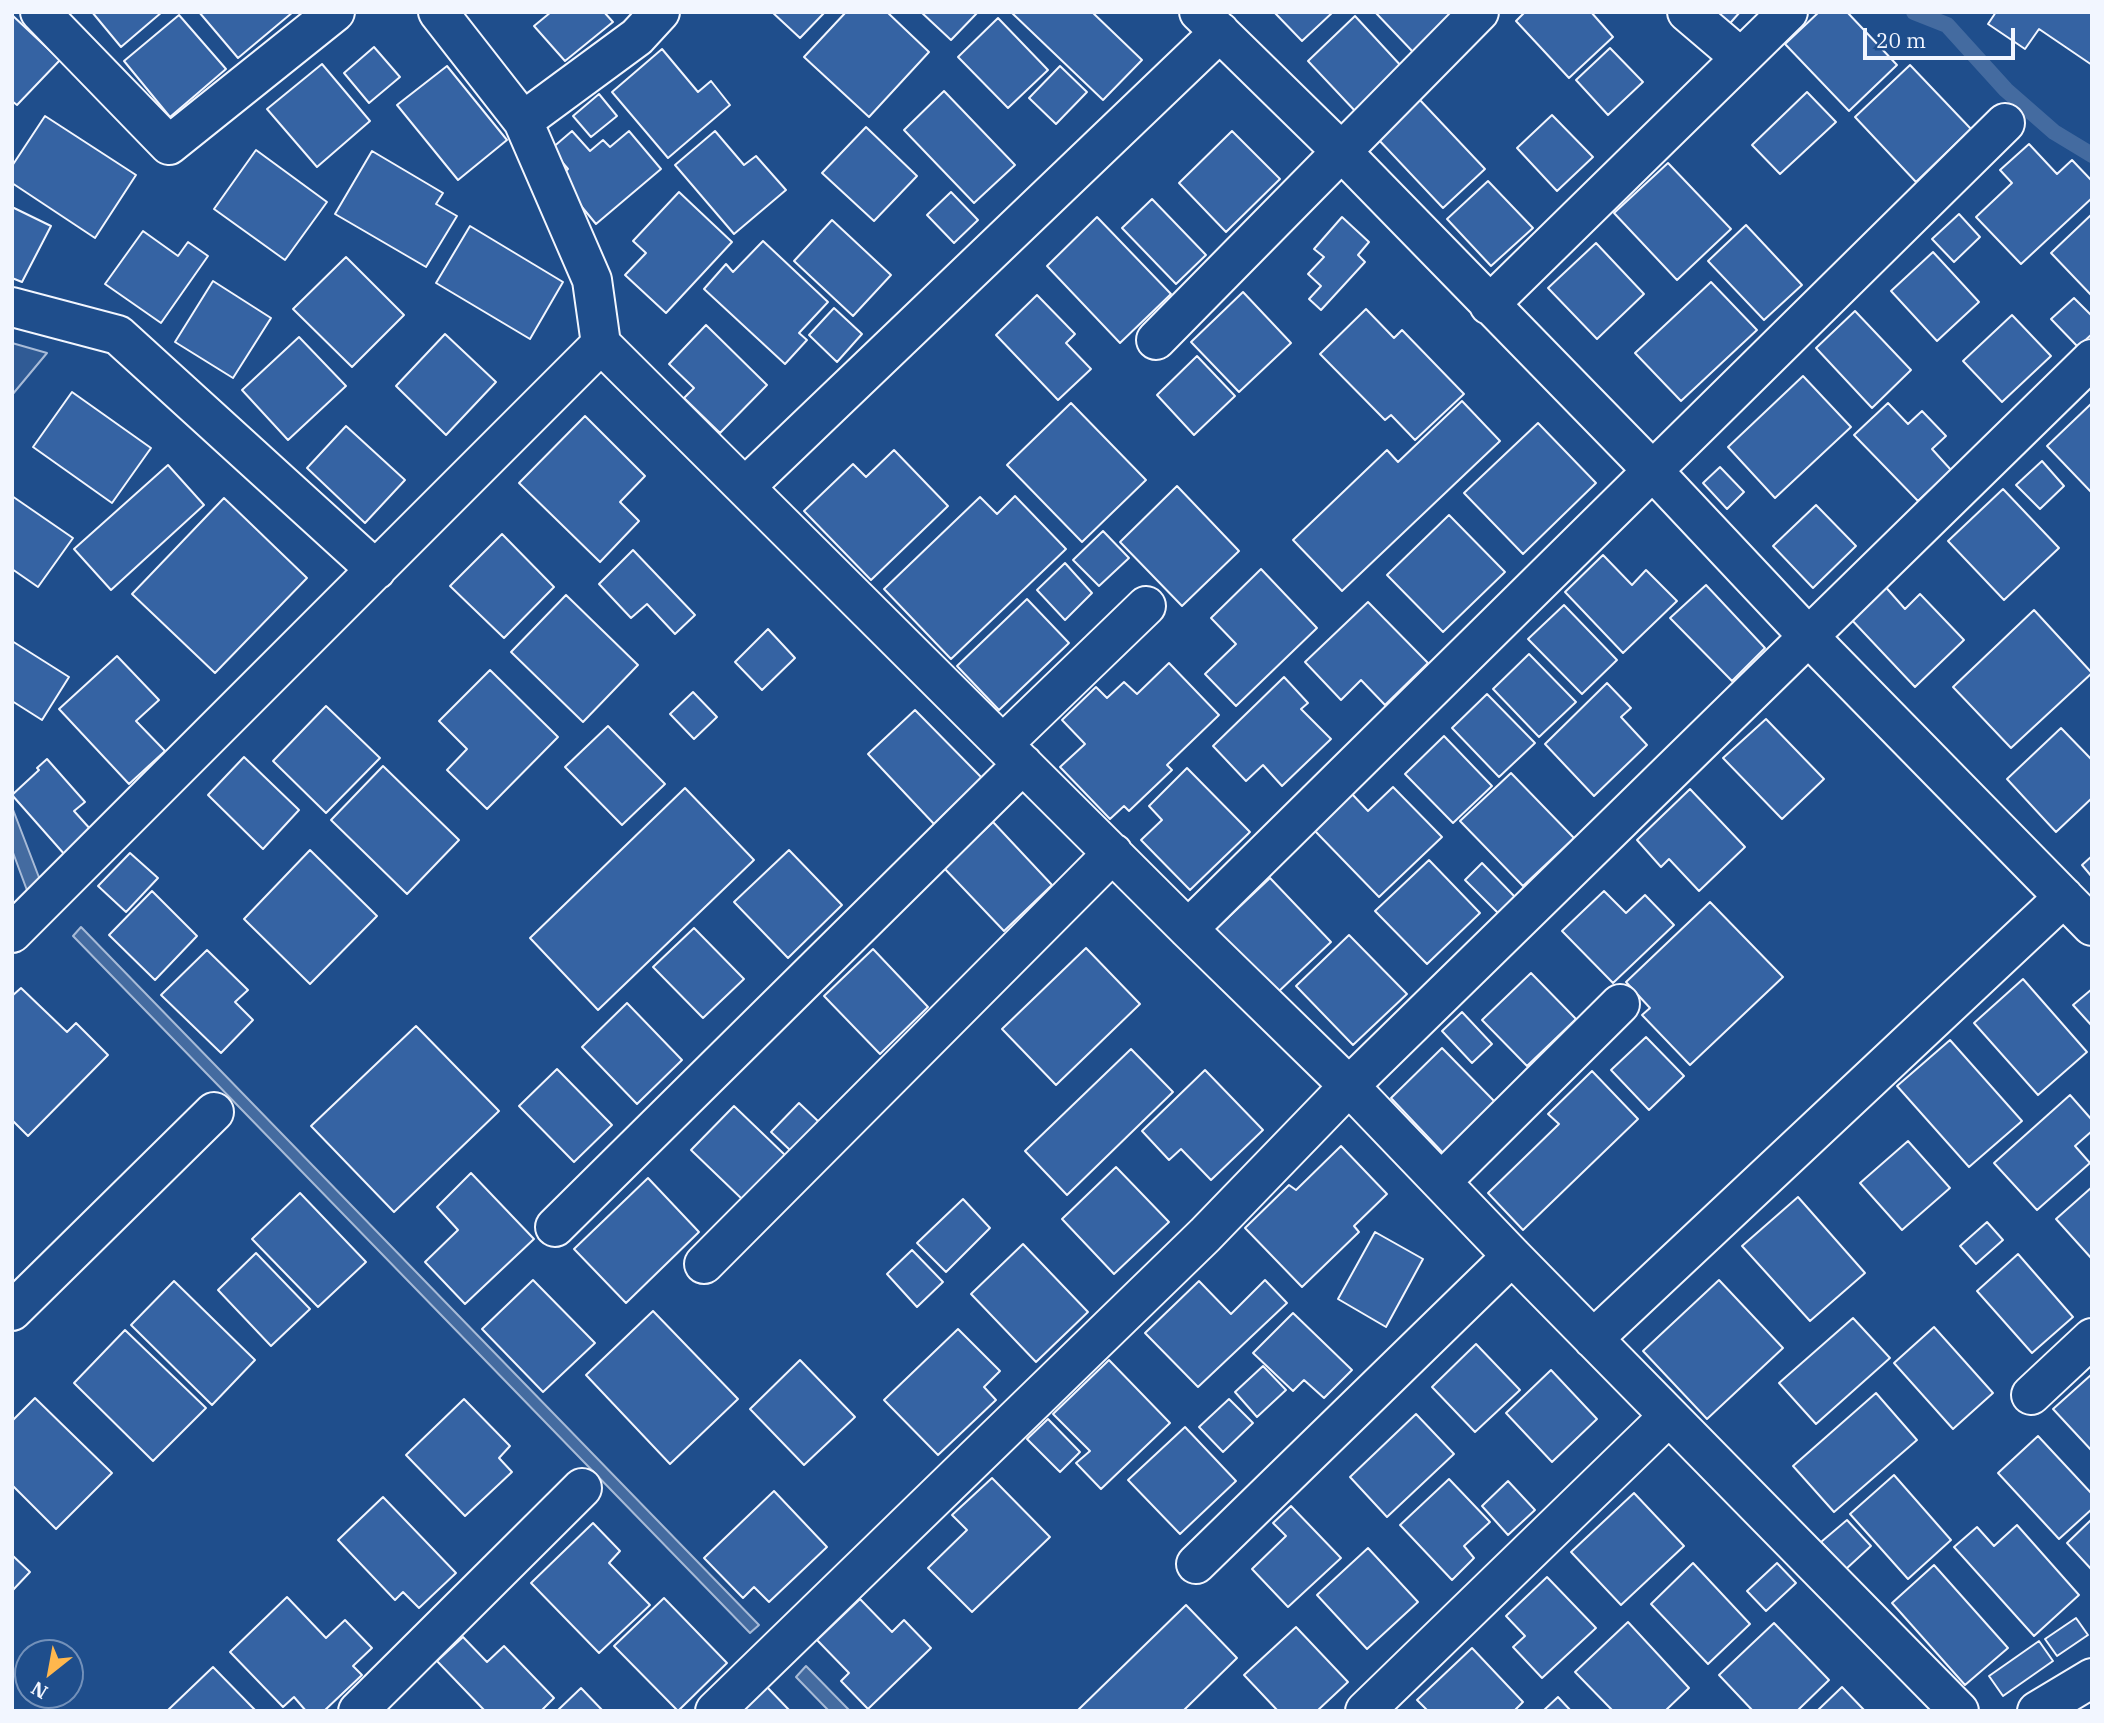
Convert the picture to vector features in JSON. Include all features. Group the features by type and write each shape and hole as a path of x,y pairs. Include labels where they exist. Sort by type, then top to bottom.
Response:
{"street":[{"path":"40,12 169,145 335,12"},
{"path":"438,12 523,121 592,280 601,344 1349,1086 1959,1711"},
{"path":"523,121 637,37 660,12"},
{"path":"1156,340 1479,12"},
{"path":"1687,12 1741,58"},
{"path":"1489,305 1788,12"},
{"path":"746,486 1209,22 1341,151 1652,470 1808,636 2092,926"},
{"path":"1188,929 2005,123"},
{"path":"12,307 118,335 376,570"},
{"path":"12,933 601,344"},
{"path":"715,1711 1205,1234 1349,1086 2092,359"},
{"path":"555,1227 1013,754 1146,606"},
{"path":"704,1264 1113,853"},
{"path":"1593,1339 2064,897"},
{"path":"1441,1182 1620,1004"},
{"path":"12,1311 214,1112"},
{"path":"1196,1564 1512,1256"},
{"path":"2031,1395 2092,1338"},
{"path":"1365,1711 1669,1416"},
{"path":"358,1711 582,1488"},
{"path":"2037,1711 2092,1678"}],"shaded area":[{"path":"12,343 47,353 12,395"},
{"path":"12,807 40,880 28,893 12,850"},
{"path":"81,927 759,1625 750,1633 73,936"},
{"path":"806,1666 850,1711 829,1711 796,1677"}],"building":[{"path":"92,12 162,12 121,47"},
{"path":"199,12 293,12 238,58"},
{"path":"551,12 604,12 613,22 565,61 534,26"},
{"path":"772,12 825,12 800,38"},
{"path":"846,12 887,12 929,52 869,117 804,57"},
{"path":"921,12 978,12 951,40"},
{"path":"1092,12 1142,60 1103,100 1012,13"},
{"path":"1274,12 1333,12 1302,41"},
{"path":"1375,12 1455,12 1413,52"},
{"path":"1525,12 1591,12 1613,37 1569,78 1516,21"},
{"path":"1704,12 1740,12 1724,30"},
{"path":"1819,12 1847,12 1897,65 1849,111 1785,44"},
{"path":"1996,12 2092,12 2092,65 2039,29 2025,49 1988,24"},
{"path":"12,15 60,60 17,105 12,101"},
{"path":"179,15 226,69 170,117 124,61"},
{"path":"1355,16 1403,68 1356,112 1308,61"},
{"path":"998,18 1048,70 1008,108 958,57"},
{"path":"374,47 400,77 369,103 344,73"},
{"path":"1610,48 1643,82 1608,115 1576,80"},
{"path":"662,49 698,92 711,81 730,105 668,158 612,92"},
{"path":"322,64 370,121 317,167 267,109"},
{"path":"1910,65 1971,129 1916,182 1855,117"},
{"path":"447,66 507,140 458,180 397,105"},
{"path":"1060,66 1087,92 1056,124 1029,98"},
{"path":"944,91 1015,165 974,203 904,130"},
{"path":"1807,92 1836,122 1780,174 1752,145"},
{"path":"599,94 617,116 591,137 573,116"},
{"path":"1419,99 1485,169 1443,208 1377,138"},
{"path":"1552,115 1593,157 1557,191 1517,148"},
{"path":"45,116 136,175 95,238 12,183 12,166"},
{"path":"866,127 917,176 874,221 822,173"},
{"path":"572,131 590,151 603,140 610,147 629,131 661,169 596,224 558,178 568,169 551,149"},
{"path":"715,131 744,165 756,156 786,190 734,234 675,165"},
{"path":"1232,131 1280,179 1226,232 1179,183"},
{"path":"2029,144 2057,174 2072,160 2092,181 2092,198 2021,264 1976,217 2012,183 2000,170"},
{"path":"256,150 327,202 285,260 214,209"},
{"path":"372,151 443,193 436,204 457,216 426,267 335,214"},
{"path":"1668,163 1731,229 1677,280 1614,213"},
{"path":"1488,181 1533,228 1491,266 1447,219"},
{"path":"679,192 732,242 666,313 625,275 646,253 633,241"},
{"path":"951,192 978,220 954,243 927,215"},
{"path":"1152,199 1206,255 1176,284 1122,228"},
{"path":"12,207 51,226 22,282 12,278"},
{"path":"1959,214 1980,237 1954,262 1932,239"},
{"path":"2092,214 2092,296 2051,253"},
{"path":"1097,217 1171,294 1120,343 1047,266"},
{"path":"1342,217 1369,242 1358,255 1365,262 1321,310 1309,299 1321,286 1308,274 1324,257 1314,249"},
{"path":"832,220 891,275 853,316 794,261"},
{"path":"1746,225 1802,285 1764,320 1708,261"},
{"path":"470,226 563,282 530,339 436,283"},
{"path":"143,231 178,256 188,242 208,256 161,323 105,284"},
{"path":"763,241 828,302 799,333 807,340 785,364 704,289 726,264 733,272"},
{"path":"1596,243 1644,294 1597,339 1548,288"},
{"path":"1933,252 1979,302 1937,341 1891,291"},
{"path":"346,257 404,315 352,367 293,309"},
{"path":"213,281 271,318 233,378 175,342"},
{"path":"1711,282 1757,330 1681,401 1635,353"},
{"path":"1243,292 1291,343 1239,392 1191,342"},
{"path":"1037,295 1075,334 1066,343 1091,369 1058,400 996,335"},
{"path":"2074,298 2092,316 2092,334 2078,347 2051,319"},
{"path":"834,308 862,334 837,362 809,335"},
{"path":"1366,309 1394,338 1402,330 1464,394 1415,440 1391,415 1385,420 1320,354"},
{"path":"1855,311 1911,370 1872,408 1816,348"},
{"path":"2012,315 2051,356 2002,402 1963,361"},
{"path":"706,325 767,385 720,433 684,398 694,388 669,364"},
{"path":"445,334 496,382 446,435 396,386"},
{"path":"299,337 346,386 288,440 242,390"},
{"path":"1197,356 1235,396 1194,435 1157,395"},
{"path":"1803,376 1851,427 1775,498 1728,447"},
{"path":"72,392 151,448 112,503 33,447"},
{"path":"1462,401 1500,441 1342,591 1293,540 1387,450 1398,462"},
{"path":"1071,403 1146,480 1082,542 1007,465"},
{"path":"1888,403 1908,424 1922,411 1946,436 1932,449 1951,470 1918,501 1854,435"},
{"path":"2092,403 2092,493 2047,446"},
{"path":"585,416 645,476 620,502 639,521 600,562 519,483"},
{"path":"1538,423 1596,483 1523,554 1464,493"},
{"path":"346,426 405,480 365,523 307,468"},
{"path":"894,450 948,506 871,580 804,511 853,464 866,477"},
{"path":"2042,461 2064,486 2040,509 2016,485"},
{"path":"168,465 204,505 111,590 74,549"},
{"path":"1720,467 1744,492 1727,509 1703,483"},
{"path":"1177,486 1239,551 1182,606 1120,542"},
{"path":"2003,489 2059,548 2004,600 1948,541"},
{"path":"12,496 73,538 38,587 12,569"},
{"path":"1015,496 1066,549 951,659 884,589 980,497 997,514"},
{"path":"224,498 307,578 215,673 132,594"},
{"path":"1816,505 1856,546 1813,588 1773,546"},
{"path":"1449,515 1505,572 1443,632 1387,575"},
{"path":"1103,531 1129,558 1099,586 1073,560"},
{"path":"502,534 554,587 504,638 450,586"},
{"path":"633,550 695,615 675,634 647,604 631,618 599,584"},
{"path":"1603,555 1632,585 1646,570 1677,601 1623,653 1565,592"},
{"path":"1065,563 1092,593 1065,620 1037,590"},
{"path":"1261,569 1317,628 1236,706 1205,674 1236,644 1211,618"},
{"path":"1883,584 1905,609 1920,594 1964,640 1915,687 1849,617"},
{"path":"1706,585 1765,648 1732,681 1670,618"},
{"path":"566,595 638,665 583,722 511,652"},
{"path":"1027,599 1069,643 999,710 957,666"},
{"path":"1368,602 1428,663 1385,705 1361,680 1341,700 1305,662"},
{"path":"1564,605 1617,660 1582,694 1528,639"},
{"path":"2034,610 2092,673 2011,748 1953,687"},
{"path":"768,629 795,658 762,690 735,662"},
{"path":"12,641 69,677 42,720 12,701"},
{"path":"1529,654 1576,702 1539,737 1493,689"},
{"path":"117,656 159,700 136,721 165,751 129,784 59,709"},
{"path":"1169,663 1219,715 1167,765 1172,770 1129,811 1124,806 1110,819 1060,767 1085,744 1062,720 1096,687 1107,698 1124,682 1137,694"},
{"path":"490,670 558,737 487,809 447,770 467,749 439,721"},
{"path":"1284,677 1308,703 1301,709 1331,739 1282,786 1263,765 1246,781 1213,746"},
{"path":"1607,683 1631,708 1621,717 1647,745 1594,796 1545,744"},
{"path":"693,692 717,717 694,739 670,714"},
{"path":"1487,694 1535,743 1499,777 1452,728"},
{"path":"326,706 380,758 326,813 273,761"},
{"path":"915,710 982,778 934,824 868,754"},
{"path":"1766,719 1824,779 1782,819 1723,758"},
{"path":"608,726 665,784 622,825 565,767"},
{"path":"2061,728 2092,760 2092,798 2056,832 2007,779"},
{"path":"1444,736 1492,786 1453,823 1405,774"},
{"path":"244,757 299,810 263,849 208,795"},
{"path":"47,759 85,802 74,811 92,831 65,855 12,795"},
{"path":"383,766 459,840 407,894 331,820"},
{"path":"1187,768 1250,832 1190,890 1141,840 1162,820 1149,806"},
{"path":"1511,773 1574,838 1523,886 1460,821"},
{"path":"1393,787 1442,837 1379,897 1315,831 1352,794 1368,811"},
{"path":"685,788 754,860 598,1010 530,938"},
{"path":"1690,789 1745,847 1699,891 1669,859 1661,867 1637,840"},
{"path":"993,822 1052,885 1004,931 944,868"},
{"path":"310,850 377,916 310,984 244,919"},
{"path":"789,850 842,905 788,958 734,902"},
{"path":"130,853 158,878 126,912 98,886"},
{"path":"2092,856 2092,877 2082,865"},
{"path":"1429,860 1480,913 1427,964 1375,911"},
{"path":"1482,863 1515,897 1499,914 1465,880"},
{"path":"1270,878 1331,942 1277,993 1216,929"},
{"path":"152,891 197,936 155,980 109,935"},
{"path":"1604,891 1626,913 1645,895 1674,925 1613,983 1562,931"},
{"path":"1710,902 1783,977 1690,1065 1642,1015 1650,1008 1626,982"},
{"path":"694,928 744,979 703,1018 653,967"},
{"path":"1349,935 1407,994 1353,1045 1296,986"},
{"path":"1086,948 1140,1004 1056,1085 1002,1029"},
{"path":"873,949 928,1007 880,1054 824,996"},
{"path":"207,950 248,990 235,1002 253,1020 221,1053 161,995"},
{"path":"1531,973 1576,1019 1527,1066 1482,1020"},
{"path":"2023,979 2087,1052 2038,1095 1974,1023"},
{"path":"21,988 67,1032 76,1023 108,1055 28,1136 12,1120 12,996"},
{"path":"2092,989 2092,1026 2073,1005"},
{"path":"627,1003 682,1060 637,1104 582,1047"},
{"path":"1462,1012 1492,1044 1472,1063 1442,1031"},
{"path":"416,1026 499,1111 394,1212 311,1126"},
{"path":"1646,1037 1684,1076 1649,1110 1611,1070"},
{"path":"1950,1040 2022,1121 1969,1167 1897,1086"},
{"path":"1442,1048 1497,1104 1444,1154 1391,1098"},
{"path":"1131,1049 1173,1092 1067,1195 1025,1151"},
{"path":"557,1069 612,1125 574,1162 519,1106"},
{"path":"1205,1070 1263,1130 1211,1180 1181,1149 1169,1160 1142,1131"},
{"path":"1592,1071 1638,1119 1523,1230 1488,1193 1559,1124 1548,1114"},
{"path":"2070,1095 2092,1120 2092,1131 2075,1146 2090,1163 2037,1210 1994,1163"},
{"path":"799,1103 819,1122 791,1151 771,1132"},
{"path":"734,1106 786,1156 743,1200 691,1150"},
{"path":"1908,1141 1950,1188 1902,1230 1860,1183"},
{"path":"1341,1146 1387,1194 1354,1226 1359,1232 1302,1287 1245,1228 1289,1185 1296,1190"},
{"path":"1116,1167 1169,1222 1114,1274 1062,1219"},
{"path":"471,1173 534,1239 465,1304 425,1262 458,1230 437,1207"},
{"path":"648,1178 699,1232 626,1303 574,1249"},
{"path":"2092,1187 2092,1259 2056,1219"},
{"path":"300,1193 366,1262 318,1307 252,1239"},
{"path":"1798,1197 1865,1273 1810,1321 1742,1246"},
{"path":"963,1199 990,1228 946,1272 917,1243"},
{"path":"1987,1222 2003,1240 1976,1264 1960,1246"},
{"path":"1375,1232 1423,1259 1386,1327 1338,1299"},
{"path":"1023,1244 1088,1312 1036,1362 971,1294"},
{"path":"912,1250 943,1282 917,1307 887,1274"},
{"path":"256,1253 310,1309 271,1346 218,1290"},
{"path":"2018,1254 2073,1317 2032,1353 1977,1291"},
{"path":"533,1280 595,1343 543,1392 482,1329"},
{"path":"1265,1280 1287,1303 1198,1387 1145,1333 1199,1281 1231,1314"},
{"path":"1719,1280 1783,1348 1707,1419 1643,1351"},
{"path":"174,1281 255,1360 212,1405 131,1325"},
{"path":"653,1311 738,1399 670,1464 586,1375"},
{"path":"1293,1313 1352,1370 1324,1398 1304,1380 1293,1391 1253,1353"},
{"path":"1853,1318 1890,1358 1816,1424 1779,1383"},
{"path":"1934,1327 1993,1393 1953,1429 1894,1363"},
{"path":"958,1329 1000,1371 984,1387 996,1400 938,1455 884,1400"},
{"path":"125,1330 206,1408 153,1461 74,1383"},
{"path":"1476,1344 1520,1390 1475,1432 1432,1387"},
{"path":"800,1360 855,1417 804,1465 750,1409"},
{"path":"1109,1360 1170,1423 1101,1489 1076,1463 1090,1451 1053,1414"},
{"path":"1263,1366 1286,1390 1257,1417 1235,1392"},
{"path":"1551,1370 1597,1419 1552,1462 1506,1413"},
{"path":"2092,1374 2092,1451 2053,1409"},
{"path":"1876,1393 1917,1440 1834,1512 1793,1466"},
{"path":"35,1398 112,1473 56,1529 12,1485 12,1421"},
{"path":"464,1399 510,1446 499,1458 512,1472 465,1516 406,1455"},
{"path":"1229,1399 1253,1423 1223,1452 1199,1427"},
{"path":"1416,1414 1454,1454 1387,1517 1350,1477"},
{"path":"1048,1419 1080,1452 1060,1472 1027,1439"},
{"path":"1185,1427 1236,1481 1180,1534 1128,1480"},
{"path":"2038,1436 2092,1494 2092,1509 2059,1539 1998,1473"},
{"path":"1894,1475 1951,1540 1908,1579 1850,1514"},
{"path":"992,1478 1050,1537 972,1612 928,1568 967,1530 952,1515"},
{"path":"1449,1479 1490,1522 1464,1546 1474,1558 1452,1580 1400,1525"},
{"path":"1508,1481 1535,1510 1508,1535 1482,1506"},
{"path":"774,1491 827,1547 769,1602 754,1587 743,1598 704,1558"},
{"path":"1634,1493 1684,1546 1621,1605 1571,1552"},
{"path":"383,1497 456,1573 419,1608 403,1592 395,1600 338,1540"},
{"path":"1291,1506 1341,1558 1288,1607 1252,1569 1286,1536 1273,1523"},
{"path":"2092,1519 2092,1570 2067,1543"},
{"path":"1847,1520 1871,1546 1846,1569 1821,1542"},
{"path":"593,1523 620,1551 609,1563 650,1605 599,1653 531,1583"},
{"path":"2017,1525 2079,1595 2034,1636 1954,1547 1977,1527 1994,1546"},
{"path":"1368,1548 1418,1602 1367,1649 1317,1595"},
{"path":"12,1555 30,1572 12,1591"},
{"path":"1693,1563 1750,1624 1708,1664 1651,1604"},
{"path":"1777,1563 1796,1583 1766,1611 1747,1591"},
{"path":"1934,1565 2008,1648 1965,1685 1892,1603"},
{"path":"1547,1577 1596,1628 1542,1678 1513,1647 1525,1636 1506,1616"},
{"path":"287,1597 326,1638 345,1620 372,1648 353,1666 362,1675 324,1711 306,1711 294,1697 283,1707 230,1652"},
{"path":"664,1598 727,1663 678,1711 614,1646"},
{"path":"860,1599 892,1632 904,1620 931,1648 868,1709 841,1681 849,1673 817,1640"},
{"path":"1186,1605 1237,1658 1183,1711 1077,1711"},
{"path":"2076,1618 2088,1635 2057,1656 2045,1639"},
{"path":"1628,1622 1689,1688 1665,1711 1613,1711 1575,1672"},
{"path":"1774,1623 1829,1680 1797,1711 1753,1711 1719,1675"},
{"path":"1296,1627 1348,1682 1317,1711 1278,1711 1244,1675"},
{"path":"463,1637 487,1662 504,1646 554,1698 541,1711 485,1711 437,1661"},
{"path":"2039,1641 2053,1661 2003,1696 1989,1676"},
{"path":"1472,1648 1523,1702 1514,1711 1428,1711 1417,1700"},
{"path":"213,1667 256,1711 167,1711"},
{"path":"767,1687 790,1711 742,1711"},
{"path":"1842,1687 1865,1711 1817,1711"},
{"path":"581,1688 603,1711 557,1711"},
{"path":"1558,1697 1571,1711 1543,1711"}],"waterway":[{"path":"1914,12 1947,25 2006,90 2054,132 2092,155"}]}
